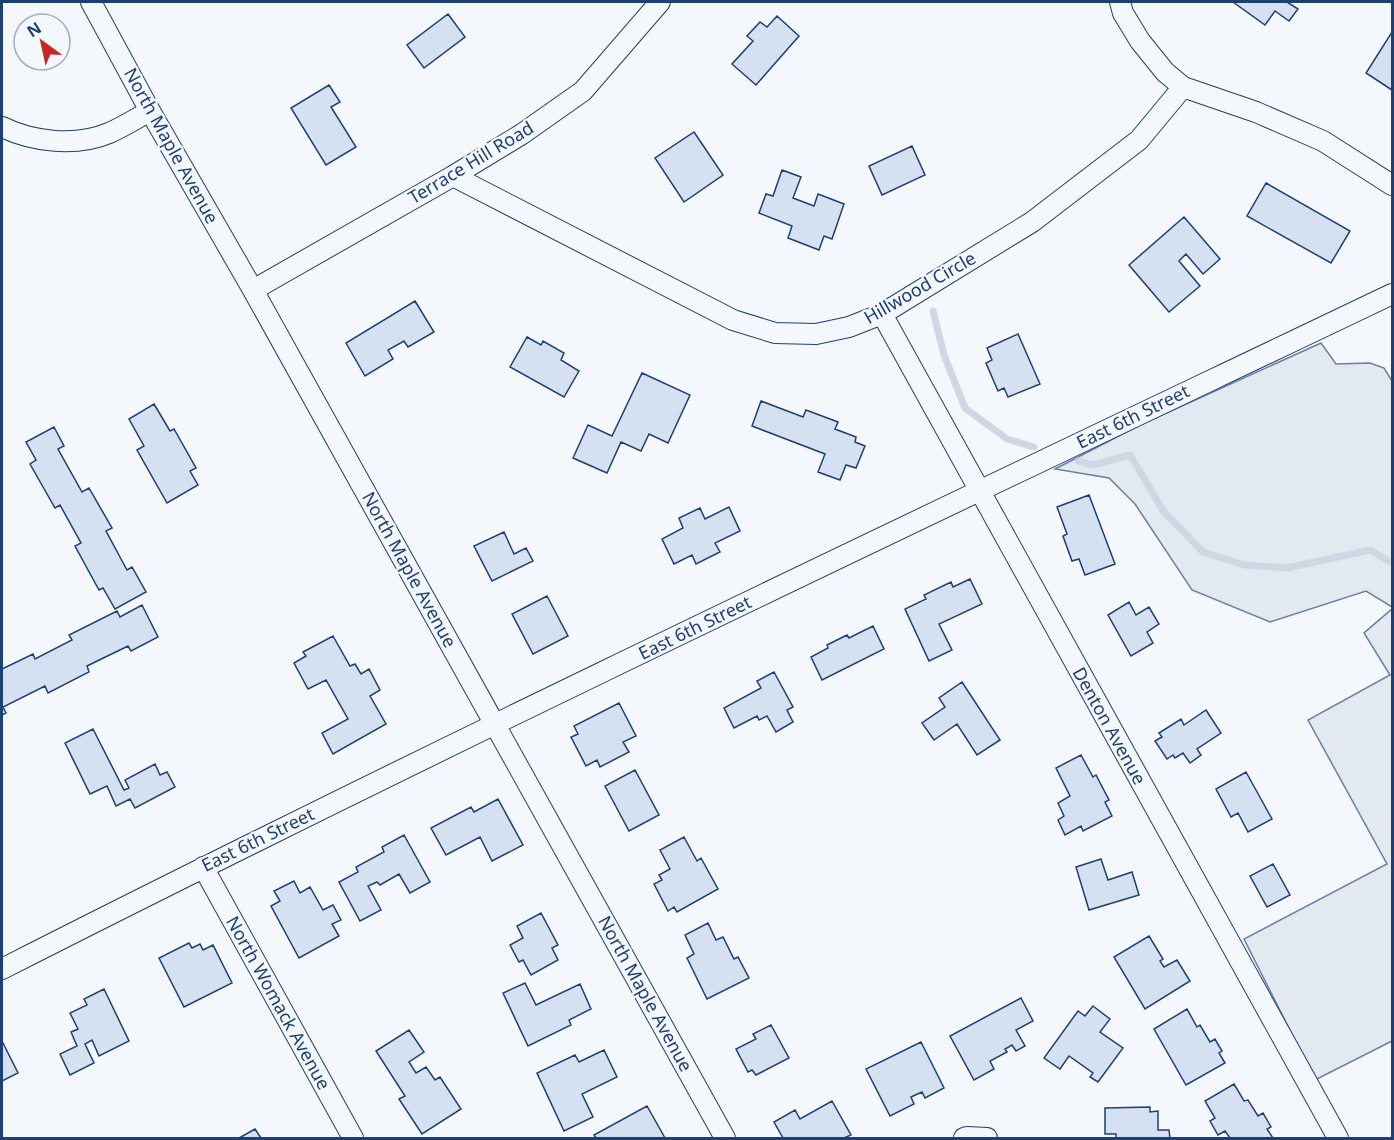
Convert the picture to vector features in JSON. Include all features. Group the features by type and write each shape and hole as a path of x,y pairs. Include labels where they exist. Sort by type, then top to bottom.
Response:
{"street":[{"name":"North Maple Avenue","path":"91,2 725,1138"},
{"name":"Terrace Hill Road","path":"253,290 453,176 522,134 583,91 660,2"},
{"path":"1120,2 1123,13 1140,41 1165,72 1183,87 1256,112 1323,141 1392,185"},
{"name":"Hillwood Circle","path":"453,176 733,320 775,333 816,334 849,327 882,314 1032,222 1139,140 1183,87"},
{"path":"2,127 20,136 65,142 108,134 150,111"},
{"name":"East 6th Street","path":"2,969 203,867 495,724 1392,294"},
{"name":"Denton Avenue","path":"882,314 1338,1138"},
{"name":"North Womack Avenue","path":"203,867 353,1138"},
{"path":"964,1138 987,1138"}],"shaded area":[{"path":"1321,343 1336,364 1370,363 1384,368 1392,381 1392,607 1366,591 1270,622 1192,590 1135,504 1109,478 1055,469 1140,425"},
{"path":"1392,609 1392,1041 1315,1080 1244,939 1387,864 1308,720 1390,675 1364,633"}],"building":[{"path":"1233,2 1287,2 1298,9 1289,21 1275,11 1265,25"},
{"path":"448,14 465,37 424,68 407,45"},
{"path":"777,16 799,36 756,85 732,64 753,41 747,36 760,22 767,27"},
{"path":"1392,32 1392,90 1366,73"},
{"path":"329,85 340,102 331,107 356,147 326,165 291,108"},
{"path":"694,132 723,175 684,202 655,158"},
{"path":"912,146 925,175 882,195 869,166"},
{"path":"782,170 801,177 793,198 814,206 818,194 844,204 832,239 824,236 819,250 788,238 792,226 759,213 766,194 773,196"},
{"path":"1266,183 1350,231 1331,263 1247,216"},
{"path":"1184,217 1220,259 1203,274 1186,254 1179,261 1200,286 1169,312 1129,265"},
{"path":"415,301 434,332 408,347 404,341 388,350 393,359 365,376 346,343"},
{"path":"1018,334 1040,384 1008,397 1004,388 998,391 986,363 992,360 987,348"},
{"path":"527,337 541,345 543,341 564,353 561,360 579,371 564,397 510,367"},
{"path":"642,373 690,395 668,443 649,434 641,451 621,442 607,473 573,458 588,425 612,436"},
{"path":"761,401 803,417 806,410 838,422 835,429 856,437 855,442 865,446 856,468 846,465 840,480 818,472 825,454 752,426"},
{"path":"154,404 170,431 174,429 196,468 190,471 198,485 167,503 137,450 144,446 129,419"},
{"path":"54,427 64,446 58,449 82,492 89,488 112,528 106,531 127,570 132,567 146,592 115,609 103,588 99,590 75,546 81,543 60,505 55,508 30,464 36,460 26,442"},
{"path":"1089,495 1115,564 1085,575 1079,559 1072,561 1063,536 1067,534 1057,507"},
{"path":"729,507 740,531 715,543 720,552 696,564 692,555 674,564 662,539 683,528 679,518 700,508 705,519"},
{"path":"504,532 514,554 526,548 533,561 492,581 474,546"},
{"path":"970,579 982,604 939,624 952,650 929,661 905,609 926,599 924,595 951,582 953,587"},
{"path":"547,596 568,636 533,654 512,614"},
{"path":"1129,602 1136,615 1149,607 1159,624 1147,632 1153,643 1131,656 1108,615"},
{"path":"142,605 158,637 131,651 128,646 87,666 89,672 48,693 45,686 3,707 6,713 2,715 2,669 33,654 35,659 72,640 69,635 117,611 120,617"},
{"path":"873,626 884,649 822,680 811,657 828,648 827,645 847,635 849,638"},
{"path":"333,636 350,666 355,664 361,674 369,669 380,690 370,696 386,724 333,754 322,733 348,719 326,680 308,689 294,663 306,656 303,652"},
{"path":"774,672 793,707 787,710 793,722 776,732 767,716 759,720 757,716 734,728 724,708 761,688 757,681"},
{"path":"962,682 1000,740 977,755 957,724 934,740 922,723 945,707 939,698"},
{"path":"619,703 636,736 623,742 629,752 600,767 597,760 586,766 571,737 578,734 574,726"},
{"path":"1206,710 1221,733 1197,749 1201,755 1190,763 1183,753 1175,758 1173,755 1167,759 1155,741 1162,737 1159,733 1181,719 1184,725"},
{"path":"93,729 124,790 129,788 125,780 155,764 160,775 167,772 175,787 135,808 130,799 116,806 107,786 90,794 65,743"},
{"path":"1081,755 1093,777 1096,775 1109,800 1105,802 1112,816 1083,831 1081,826 1065,835 1058,820 1064,816 1058,803 1070,796 1056,768"},
{"path":"635,770 659,815 629,831 605,786"},
{"path":"1246,772 1272,819 1248,832 1238,813 1231,817 1216,789"},
{"path":"498,799 523,845 492,861 480,837 446,855 431,828 471,807 474,812"},
{"path":"404,835 430,882 410,893 399,874 380,885 377,882 368,886 381,910 360,921 339,882 358,872 356,867 384,852 382,847"},
{"path":"684,837 697,861 701,858 718,889 677,912 674,907 668,911 654,884 662,880 659,875 670,869 660,850"},
{"path":"1101,859 1108,880 1132,872 1139,895 1089,910 1076,867"},
{"path":"1273,864 1290,895 1267,907 1250,876"},
{"path":"294,881 300,893 310,887 323,910 333,905 341,920 332,924 339,936 299,958 271,906 280,901 274,891"},
{"path":"541,913 558,945 552,948 558,960 531,975 523,960 519,962 510,945 523,938 517,926"},
{"path":"708,923 716,940 723,937 734,959 738,957 749,978 707,999 687,958 694,954 685,935"},
{"path":"1149,936 1163,959 1160,961 1164,967 1177,960 1190,981 1145,1009 1114,957"},
{"path":"189,943 192,948 200,944 203,950 213,945 232,983 184,1007 159,958"},
{"path":"525,983 536,1005 580,984 591,1009 569,1020 571,1025 528,1046 503,993"},
{"path":"104,989 129,1041 99,1056 92,1040 85,1044 94,1063 70,1075 60,1054 77,1046 71,1032 78,1029 70,1013 87,1005 84,999"},
{"path":"1021,998 1033,1021 1016,1030 1025,1046 1016,1051 1012,1045 1005,1049 1007,1052 990,1061 994,1069 974,1080 950,1036"},
{"path":"1093,1006 1110,1019 1100,1032 1123,1048 1098,1082 1090,1077 1093,1073 1069,1056 1060,1069 1044,1058 1078,1011 1085,1016"},
{"path":"1187,1009 1197,1027 1200,1025 1210,1042 1215,1039 1222,1051 1219,1053 1225,1063 1186,1085 1154,1029"},
{"path":"771,1025 789,1058 756,1075 752,1070 748,1072 736,1049 756,1039 753,1034"},
{"path":"409,1030 424,1052 409,1062 416,1073 426,1067 435,1080 440,1077 461,1109 422,1134 399,1099 405,1096 376,1051"},
{"path":"2,1041 18,1073 2,1081"},
{"path":"921,1042 944,1088 925,1098 922,1092 911,1097 914,1104 890,1116 866,1069"},
{"path":"604,1050 617,1077 582,1094 593,1117 564,1131 537,1073 575,1055 579,1062"},
{"path":"1234,1084 1244,1101 1248,1100 1258,1116 1263,1113 1271,1127 1267,1129 1273,1138 1230,1138 1225,1131 1218,1135 1210,1121 1215,1118 1205,1101"},
{"path":"832,1101 851,1135 844,1138 783,1138 774,1122 795,1110 800,1119"},
{"path":"647,1106 665,1138 596,1138 594,1135"},
{"path":"1150,1107 1150,1112 1158,1111 1158,1130 1169,1130 1170,1138 1116,1138 1116,1134 1105,1134 1105,1108"},
{"path":"255,1129 261,1138 239,1138"}],"waterway":[{"path":"933,311 944,355 965,408 1007,439 1034,447"},
{"path":"1078,461 1093,465 1130,455 1164,512 1203,552 1244,565 1287,568 1370,550 1392,563"}]}
